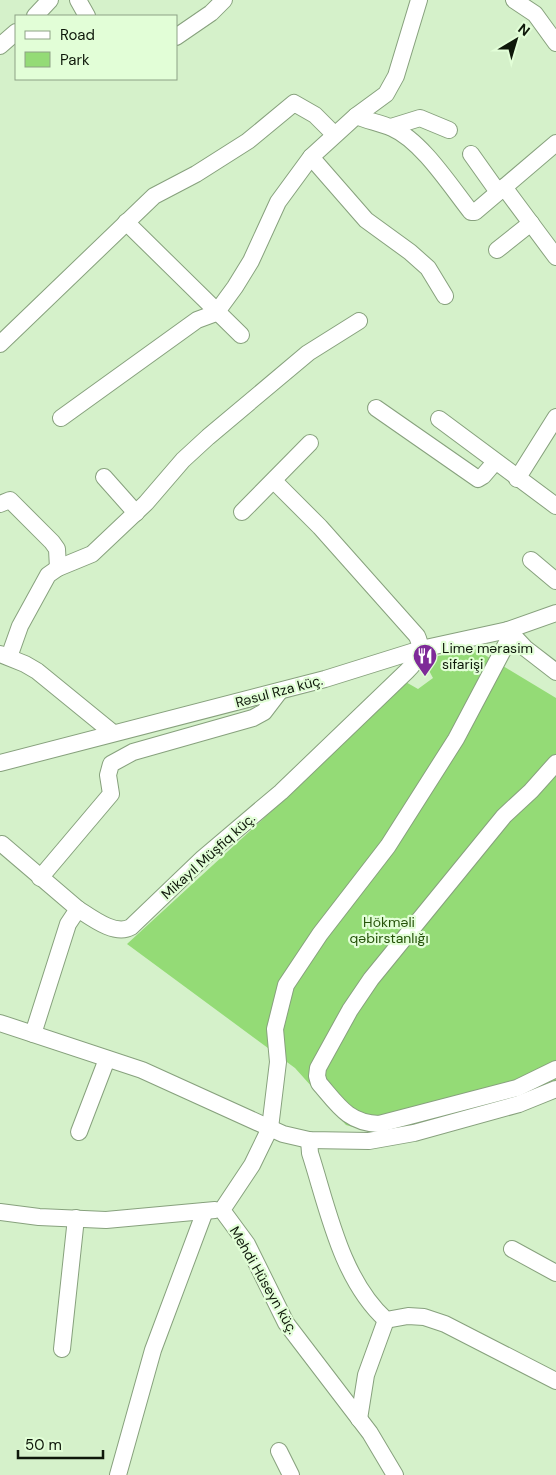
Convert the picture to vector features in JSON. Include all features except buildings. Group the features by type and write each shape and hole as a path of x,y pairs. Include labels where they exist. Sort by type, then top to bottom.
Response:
{"street":[{"path":"36,15 50,0"},
{"path":"78,0 86,15"},
{"path":"178,36 211,13 224,0"},
{"path":"61,418 197,320 216,312 251,261 278,202 311,157 334,134 386,94 390,88 396,76 419,0"},
{"path":"514,0 535,14 556,43"},
{"path":"0,46 15,33"},
{"path":"0,344 154,196 196,174 248,141 294,103 315,115 334,134"},
{"path":"356,116 392,127 441,172 471,212 475,212 556,143"},
{"path":"392,127 420,118 449,130"},
{"path":"471,154 531,223 556,257"},
{"path":"311,157 366,220 410,252 428,268 445,296"},
{"path":"126,222 241,335"},
{"path":"497,250 531,223"},
{"path":"113,733 37,671 4,656 42,583 48,575 58,568 92,554 136,513 183,460 208,437 308,353 359,321"},
{"path":"376,408 478,479 495,462"},
{"path":"517,479 556,417"},
{"path":"439,420 556,506"},
{"path":"242,512 310,443"},
{"path":"104,477 136,513"},
{"path":"274,481 320,527 417,636 421,649"},
{"path":"0,504 10,500 52,542 57,549 58,568"},
{"path":"531,560 556,581"},
{"name":"Rəsul Rza küç.","path":"0,763 280,691 421,649 510,633 556,613"},
{"path":"0,1212 106,1220 222,1210 252,1165 270,1128 278,1062 275,1030 286,985 320,934 388,846 456,739 510,633 556,672"},
{"name":"Mikayıl Müşfiq küç.","path":"2,844 78,909 117,930 125,930 131,927 217,846 281,792 407,671 420,655 421,649"},
{"path":"40,878 111,794 108,775 111,764 133,752 253,718 264,712 280,691"},
{"path":"556,763 532,791 504,816 371,979 350,1010 318,1068 316,1076 318,1083 345,1113 357,1121 380,1124 517,1088 556,1069"},
{"path":"33,1034 68,924 78,909"},
{"path":"0,1023 142,1070 270,1128 293,1137 309,1140 369,1141 414,1133 520,1104 556,1089"},
{"path":"79,1132 107,1059"},
{"path":"309,1140 310,1153 350,1273 371,1306 386,1320"},
{"name":"Mehdi Hüseyn küç.","path":"222,1210 247,1244 286,1324 370,1433 394,1475"},
{"path":"118,1475 153,1350 205,1211"},
{"path":"62,1348 76,1218"},
{"path":"512,1249 556,1273"},
{"path":"386,1320 408,1316 445,1324 556,1381"},
{"path":"359,1418 366,1375 386,1320"},
{"path":"279,1451 291,1475"}],"green space":[{"name":"Hökməli qəbirstanlığı","path":"475,649 556,698 556,1082 506,1099 371,1132 346,1125 295,1068 127,944 274,809 404,681 418,689 433,678 425,663 428,658"}],"place":[{"name":"Lime mərasim sifarişi","path":"425,677"}]}
